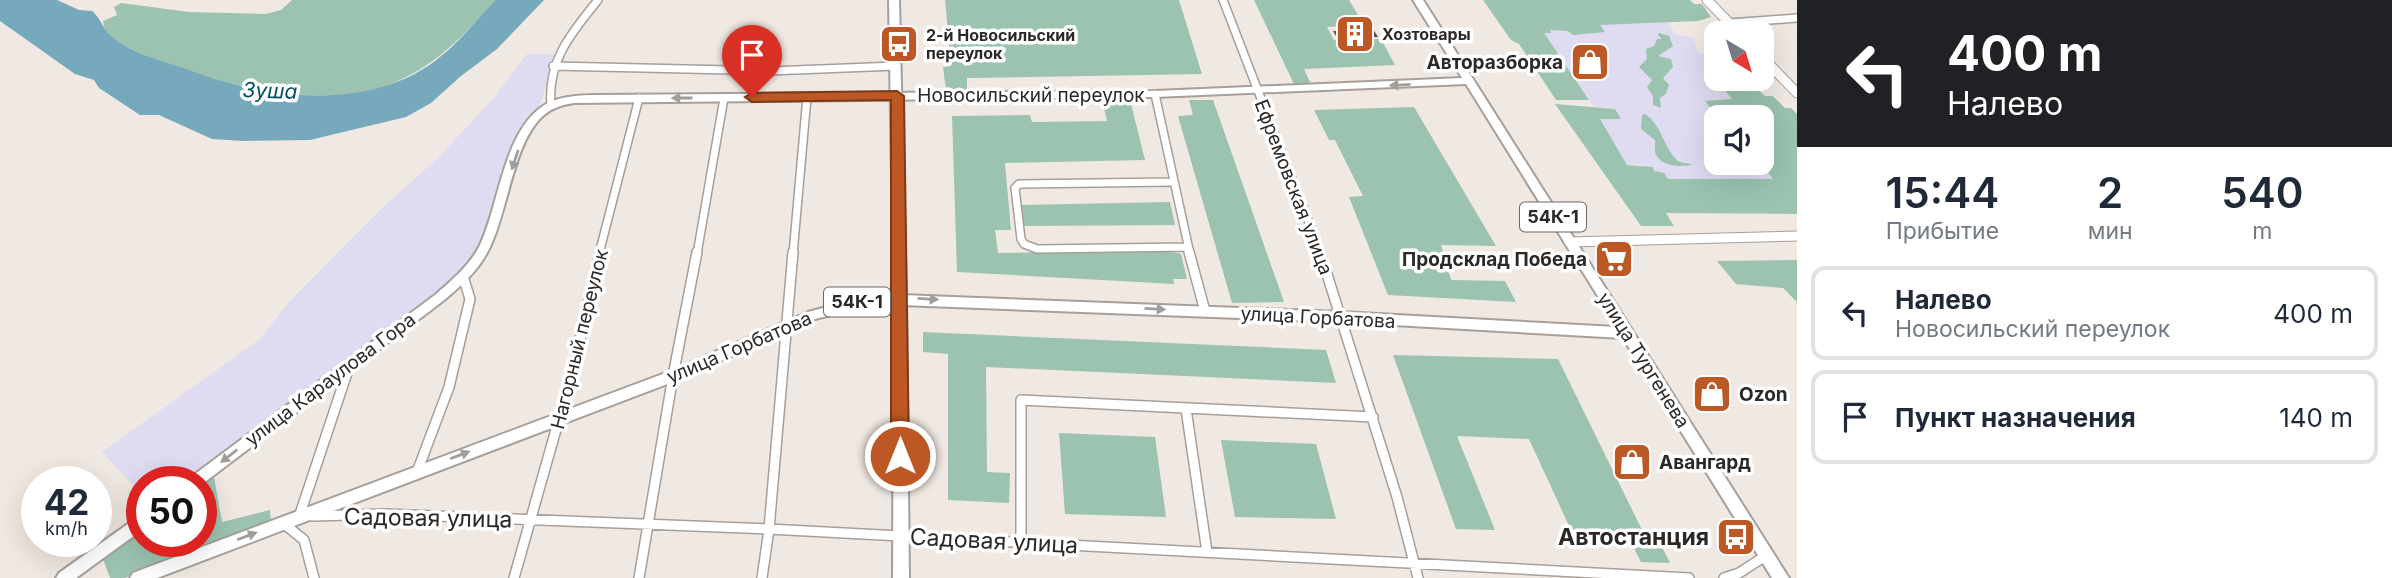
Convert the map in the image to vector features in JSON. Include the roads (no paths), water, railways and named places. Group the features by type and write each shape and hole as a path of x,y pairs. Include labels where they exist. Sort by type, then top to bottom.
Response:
{"main road":[{"path":"894,0 900,298 901,578"},
{"name":"улица Тургенева","path":"1418,0 1782,578"},
{"name":"Новосильский переулок","path":"551,105 568,100 639,98 1155,94 1469,81"},
{"name":"улица Караулова Гора","path":"216,466 463,276 486,244 529,124 551,105"},
{"name":"улица Горбатова","path":"138,578 673,376 812,315 859,301 900,298 1341,317 1626,333"},
{"path":"64,578 126,533"}],"street":[{"path":"551,105 548,93 553,66 561,48 598,0"},
{"name":"Ефремовская улица","path":"1223,0 1341,317 1373,417 1418,578"},
{"path":"1707,0 1727,21"},
{"path":"1756,21 1797,18"},
{"path":"553,66 770,71 896,66"},
{"path":"1774,69 1797,93"},
{"path":"1155,94 1171,182 1180,206 1187,247 1205,311"},
{"path":"762,578 769,529 807,97"},
{"name":"Нагорный переулок","path":"514,578 561,418 639,98"},
{"path":"639,578 724,98"},
{"path":"1171,182 1019,184 1015,188 1017,217 1024,244 1037,249 1187,247"},
{"path":"1569,242 1797,236"},
{"path":"417,472 449,387 470,299 463,276"},
{"path":"298,517 350,364"},
{"path":"1021,544 1021,400 1373,417"},
{"path":"1185,409 1207,552"},
{"name":"Садовая улица","path":"298,517 385,514 769,529 1689,578"},
{"path":"283,523 303,540 314,578"},
{"path":"1724,578 1739,573 1767,555"}],"water":[{"path":"0,0 57,0 79,10 92,11 111,36 128,48 148,56 249,88 314,96 347,94 378,88 408,77 443,54 495,0 544,0 497,49 431,103 406,117 310,140 243,141 212,139 159,115 140,115 99,88 94,80 75,74 0,21"}],"place":[{"name":"Хозтовары","path":"1355,34"},
{"name":"2-й Новосильский переулок","path":"899,44"},
{"name":"Авторазборка","path":"1590,62"},
{"name":"Продсклад Победа","path":"1614,259"},
{"name":"Ozon","path":"1712,394"},
{"name":"Авангард","path":"1632,462"},
{"name":"Автостанция","path":"1736,537"}],"water label":[{"name":"Зуша","path":"270,91"}]}
